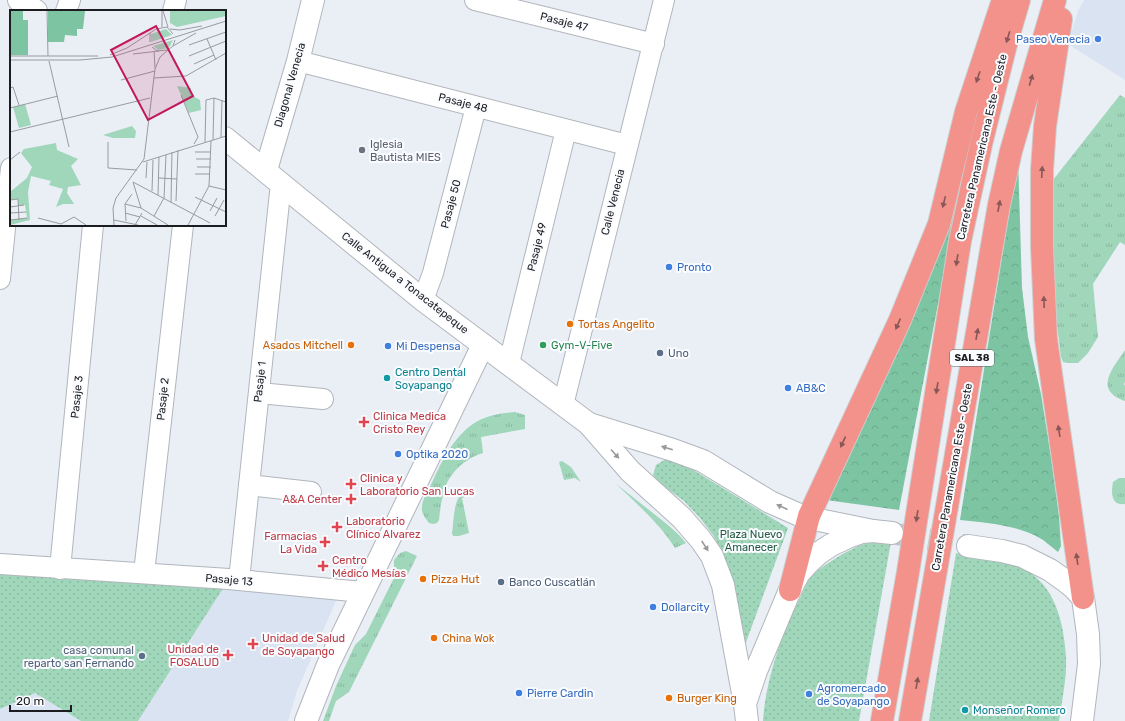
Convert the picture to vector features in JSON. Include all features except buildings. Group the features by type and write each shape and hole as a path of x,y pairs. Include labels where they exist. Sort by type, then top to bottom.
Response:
{"highway":[{"path":"790,590 809,518 900,320 939,224 966,112 1003,0"},
{"name":"Carretera Panamericana Este - Oeste","path":"882,721 908,572 960,241 982,140 1005,48 1019,0"},
{"name":"Carretera Panamericana Este - Oeste","path":"910,721 999,205 1011,151 1055,0"},
{"path":"1064,0 1045,126 1042,170 1042,246 1046,339 1083,598"}],"main road":[{"name":"Diagonal Venecia","path":"273,177 313,0"},
{"name":"Calle Antigua a Tonacatepeque","path":"226,139 423,300 589,424 630,471 682,518 702,540 712,556 723,585 746,712"},
{"path":"306,721 328,665 362,592 483,345"},
{"name":"Calle Antigua a Tonacatepeque","path":"589,424 673,450 703,461 770,502 809,518 883,532 862,532 831,545 809,562 800,573 790,590"},
{"path":"968,546 1002,551 1022,556 1054,574 1074,588 1083,598 1088,634 1089,664 1082,721"},
{"path":"746,712 756,671 790,590"}],"street":[{"path":"66,10 70,0"},
{"path":"173,10 176,0"},
{"name":"Pasaje 47","path":"475,0 654,44"},
{"name":"Calle Venecia","path":"563,405 664,0"},
{"name":"Pasaje 48","path":"298,61 627,146"},
{"name":"Pasaje 50","path":"423,300 433,273 476,106"},
{"name":"Pasaje 49","path":"509,363 566,130"},
{"name":"Pasaje 1","path":"239,580 259,393 273,177"},
{"path":"0,278 10,178"},
{"name":"Pasaje 3","path":"60,569 93,226"},
{"name":"Pasaje 2","path":"144,574 183,226"},
{"path":"259,393 323,399"},
{"path":"249,485 311,492"},
{"name":"Pasaje 13","path":"0,564 239,580 362,592"}],"shaded area":[{"name":"Paseo Venecia","path":"1084,0 1125,0 1125,80 1068,44 1078,11"},
{"name":"Unidad de Salud de Soyapango","path":"229,579 338,596 297,691 288,721 138,721"},
{"path":"35,693 81,721 0,721 0,709"}],"green space":[{"path":"1120,95 1125,98 1125,245 1120,242 1093,284 1098,337 1088,353 1078,363 1067,363 1063,362 1061,357 1050,271 1049,185"},
{"path":"1018,157 1022,288 1028,337 1041,394 1051,457 1059,516 1061,546 1058,552 1043,540 1024,531 981,522 960,520"},
{"path":"959,187 899,510 826,500"},
{"path":"1125,350 1125,401 1115,396 1110,391 1108,378 1115,364"},
{"path":"515,412 525,415 525,429 481,437 483,453 464,463 449,479 441,502 439,520 437,523 429,523 422,511 423,502 443,460 454,442 468,428 480,420 495,415"},
{"name":"Plaza Nuevo Amanecer","path":"666,459 674,460 695,471 788,528 745,645 723,553 713,535 700,518 684,501 658,482 653,475 656,465"},
{"path":"562,461 571,467 581,482 575,478 564,480 559,462"},
{"path":"1119,478 1125,478 1125,504 1117,503 1112,494 1113,482"},
{"path":"615,483 668,525 686,543 675,548 655,522"},
{"path":"464,492 465,497 462,498 469,533 453,536 452,533 456,505 460,495"},
{"path":"872,542 891,542 859,721 763,721 767,690 775,660 785,630 808,580 828,563 858,546"},
{"path":"406,551 417,556 349,692 336,701 329,721 323,721 336,686 355,645 366,634 394,578 394,560 400,553"},
{"path":"956,553 1001,561 1025,570 1036,577 1051,596 1063,632 1066,657 1065,681 1059,721 929,721"},
{"path":"0,563 229,579 138,721 81,721 35,693 0,709"}],"tunnel":[{"path":"896,534 968,546"}],"place":[{"name":"Paseo Venecia","path":"1098,39"},
{"name":"Iglesia Bautista MIES","path":"362,150"},
{"name":"Pronto","path":"669,267"},
{"name":"Tortas Angelito","path":"570,324"},
{"name":"Asados Mitchell","path":"351,345"},
{"name":"Gym-V-Five","path":"543,345"},
{"name":"Mi Despensa","path":"388,346"},
{"name":"Uno","path":"660,353"},
{"name":"Centro Dental Soyapango","path":"387,378"},
{"name":"AB&C","path":"788,388"},
{"name":"Clinica Medica Cristo Rey","path":"364,422"},
{"name":"Optika 2020","path":"398,454"},
{"name":"Clinica y Laboratorio San Lucas","path":"351,484"},
{"name":"A&A Center","path":"351,499"},
{"name":"Laboratorio Clínico Alvarez","path":"337,527"},
{"name":"Farmacias La Vida","path":"325,542"},
{"name":"Centro Médico Mesías","path":"323,566"},
{"name":"Pizza Hut","path":"423,579"},
{"name":"Banco Cuscatlán","path":"501,582"},
{"name":"Dollarcity","path":"653,607"},
{"name":"China Wok","path":"434,638"},
{"name":"Unidad de Salud de Soyapango","path":"253,644"},
{"name":"Unidad de FOSALUD","path":"228,655"},
{"name":"casa comunal reparto san Fernando","path":"142,656"},
{"name":"Pierre Cardin","path":"519,693"},
{"name":"Agromercado de Soyapango","path":"809,694"},
{"name":"Burger King","path":"669,698"},
{"name":"Monseñor Romero","path":"965,710"}]}
